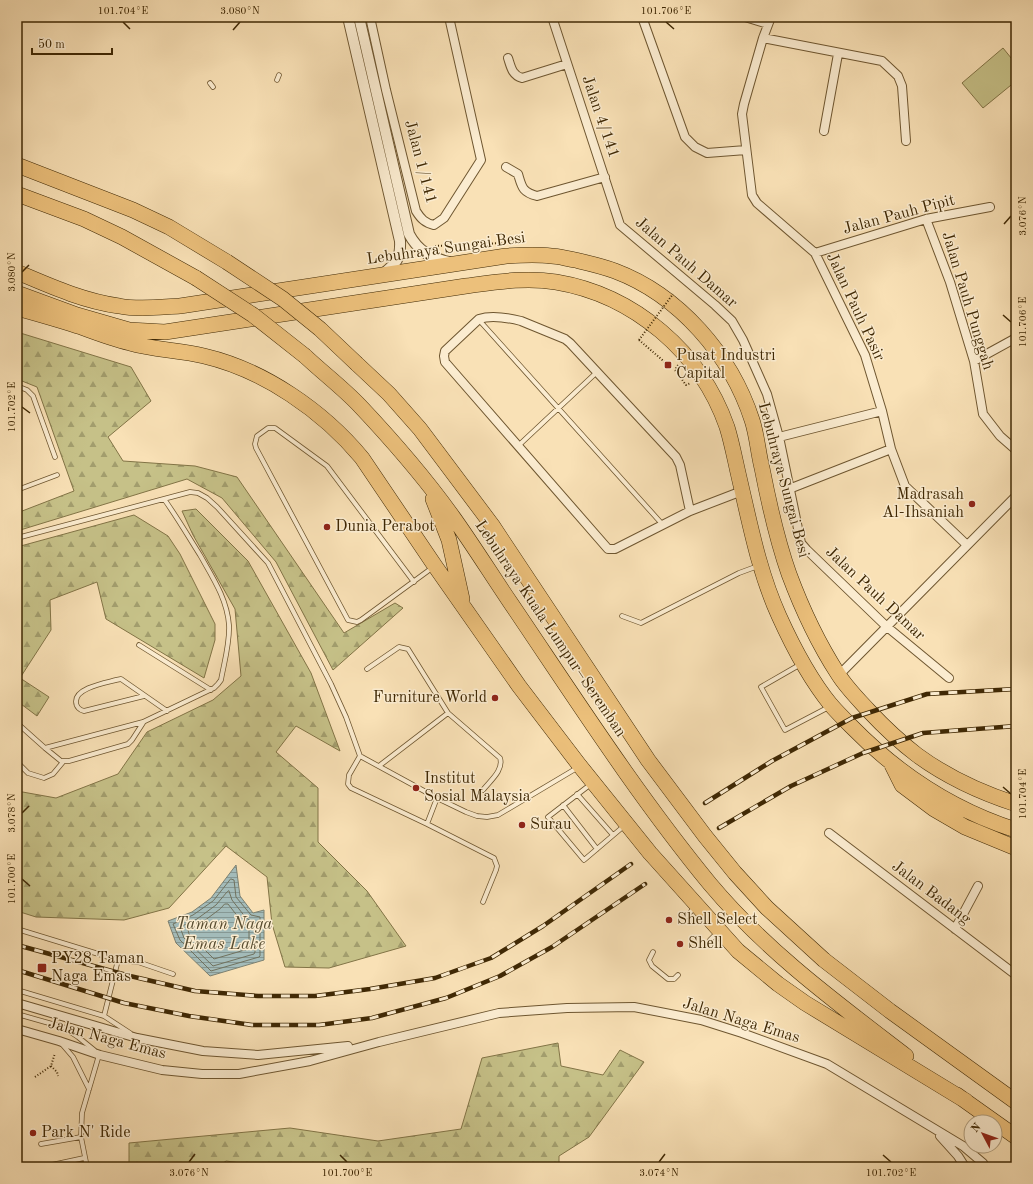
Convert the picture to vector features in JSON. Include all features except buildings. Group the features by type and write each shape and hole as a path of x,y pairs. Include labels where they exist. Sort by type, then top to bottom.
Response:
{"highway":[{"name":"Lebuhraya Kuala Lumpur–Seremban","path":"17,165 134,210 168,227 228,262 283,299 320,330 389,394 420,429 492,525 648,760 735,873 768,908 824,960 890,1011 1016,1102"},
{"name":"Lebuhraya Kuala Lumpur–Seremban","path":"17,194 84,219 128,240 196,278 253,315 305,356 359,405 397,447 453,517 632,782 678,844 712,886 748,925 790,964 832,999 966,1101 1016,1137"},
{"name":"Lebuhraya Sungai Besi","path":"24,275 96,302 120,307 150,308 180,306 506,256 553,256 585,262 615,271 646,286 670,303 694,324 723,361 740,392 752,420 772,518 789,574 819,643 839,675 859,700 886,728 918,756 957,780 997,798 1016,804"},
{"path":"17,293 76,315 130,330 165,332 500,282 530,280 578,286 606,296 632,309 656,326 677,345 708,385 727,427 764,578 779,616 802,663 832,706 890,763 946,801 997,824 1016,830"},
{"path":"17,308 131,344 184,351 231,364 253,374 296,398 332,425 362,458 519,686 626,824 697,905 715,935 738,951 758,969 783,988 870,1044 966,1101"},
{"path":"425,482 449,540 464,605"},
{"path":"890,763 902,785 934,808 965,827 1016,848"}],"street":[{"path":"348,17 400,241 401,253 395,263 382,276"},
{"name":"Jalan 1/141","path":"359,17 409,234 414,243 431,257 456,264"},
{"name":"Jalan 1/141","path":"370,17 386,90 416,210 426,223 434,225 444,218 481,160 449,17"},
{"name":"Jalan 4/141","path":"552,17 620,225"},
{"path":"642,17 684,137 695,147 707,153 746,150"},
{"path":"745,17 769,20"},
{"name":"Jalan Pauh Pasir","path":"769,20 742,114 752,195 757,203 815,253 865,355 882,411 891,449 905,486 967,545"},
{"path":"763,38 838,54 882,61 898,76 902,86 906,141"},
{"path":"824,131 838,54"},
{"path":"508,58 513,73 516,77 522,78 567,64"},
{"path":"506,168 518,174 521,187 527,193 537,196 605,177"},
{"name":"Jalan Pauh Pipit","path":"815,253 926,219 990,207"},
{"name":"Jalan Pauh Punggah","path":"926,219 950,282 974,361 983,414 1000,436 1016,450"},
{"name":"Jalan Pauh Damar","path":"620,225 715,305 732,322 743,340 767,394 779,437 801,543 886,626 949,678"},
{"path":"17,267 24,275"},
{"path":"690,511 680,465 676,457 565,339 514,319 485,317 479,319 445,351 445,362 608,549 616,549 690,511 742,491"},
{"path":"974,361 1016,338"},
{"path":"779,437 882,411"},
{"path":"789,489 891,449"},
{"path":"839,675 1016,496"},
{"name":"Jalan Badang","path":"829,832 1016,975"},
{"path":"955,929 978,886"},
{"name":"Jalan Naga Emas","path":"17,1003 137,1038 203,1051 258,1055 309,1051 379,1042"},
{"name":"Jalan Naga Emas","path":"18,1030 59,1041 100,1055 162,1070 202,1074 239,1074 310,1061 379,1042 499,1013 567,1008 634,1007 701,1020 742,1033 827,1064 963,1146 983,1163 985,1167"},
{"name":"Jalan Naga Emas","path":"936,1131 958,1156 965,1167"}],"lane":[{"path":"277,80 279,75"},
{"path":"210,83 213,87"},
{"path":"479,319 663,525"},
{"path":"518,446 597,372"},
{"path":"17,386 27,390 31,394 55,457"},
{"path":"414,582 326,465 275,428 268,428 257,436 255,444 256,448 348,620 357,622 361,620 414,582 435,566"},
{"path":"17,490 57,475"},
{"path":"17,538 190,492 198,493 207,498 222,512 268,563 346,716 360,756 437,798 477,816 487,817 498,815 580,766"},
{"path":"44,748 143,722 211,690 221,680 229,627 227,610 215,580 180,522 164,499"},
{"path":"622,616 641,622 740,573 760,565"},
{"path":"139,644 211,690"},
{"path":"366,668 399,647 408,648 448,713 500,758 502,762 499,770 483,790"},
{"path":"802,663 761,688 786,730 832,706"},
{"path":"144,696 84,711 77,707 76,702 80,693 84,690 119,679 126,682 167,711"},
{"path":"379,766 448,713"},
{"path":"17,723 44,748 63,762 128,744 143,722"},
{"path":"360,756 349,775 348,784 351,788 494,858 497,866 483,902"},
{"path":"17,762 28,773 44,778 53,774 63,762"},
{"path":"592,782 548,818 584,860 626,824"},
{"path":"577,794 612,835"},
{"path":"427,824 437,798"},
{"path":"563,805 597,848"},
{"path":"686,917 697,905"},
{"path":"17,929 118,960 138,962 172,974"},
{"path":"653,952 649,960 652,966 668,979 674,979 678,975"},
{"path":"104,1016 118,960"},
{"path":"17,990 104,1016 137,1038"},
{"path":"17,1014 62,1027 78,1037 100,1055 82,1113 81,1137 87,1167"},
{"path":"59,1041 73,1057 89,1089"},
{"path":"41,1144 81,1137"},
{"path":"48,1166 84,1158"}],"path":[{"path":"667,364 639,340 673,294"},
{"path":"35,1077 51,1066 56,1053"},
{"path":"51,1066 57,1072 58,1076"}],"green space":[{"path":"1003,48 1016,64 1016,81 983,108 962,83"},
{"path":"17,332 131,367 151,401 108,437 123,461 195,466 237,477 344,633 395,603 403,608 333,670 276,562 222,498 187,479 17,531 17,513 74,491 37,387 17,379"},
{"path":"196,509 248,561 311,673 340,751 296,726 276,752 318,788 318,842 367,891 406,946 329,968 285,967 272,924 267,877 226,846 169,908 124,920 36,917 17,911 17,791 56,798 118,774 147,732 213,700 241,676 235,609 193,535 182,511"},
{"path":"134,515 168,536 180,554 215,624 215,640 204,678 106,619 97,582 50,600 51,630 20,678 49,697 37,716 17,701 17,547"},
{"path":"558,1043 561,1066 603,1075 620,1050 644,1062 589,1137 559,1156 559,1167 270,1167 226,1161 218,1167 129,1167 129,1143 290,1128 378,1141 461,1129 482,1058"}],"water":[{"name":"Taman Naga Emas Lake","path":"236,865 240,896 253,913 264,910 264,960 210,976 176,943 168,921 192,912 211,898"}],"railway":[{"path":"705,803 772,761 852,718 927,694 1016,689"},
{"path":"719,828 791,786 863,753 923,733 1016,726"},
{"path":"17,945 130,976 195,991 258,996 315,996 370,989 435,978 491,958 543,926 631,864"},
{"path":"17,970 124,1003 189,1016 252,1025 319,1025 372,1018 446,998 500,976 552,947 645,884"}],"place":[{"name":"Pusat Industri Capital","path":"668,365"},
{"name":"Madrasah Al-Ihsaniah","path":"972,504"},
{"name":"Dunia Perabot","path":"327,527"},
{"name":"Furniture World","path":"495,698"},
{"name":"Institut Sosial Malaysia","path":"416,788"},
{"name":"Surau","path":"522,825"},
{"name":"Shell Select","path":"669,920"},
{"name":"Shell","path":"680,944"},
{"name":"PY28 Taman Naga Emas","path":"42,968"},
{"name":"Park N' Ride","path":"33,1133"}]}
